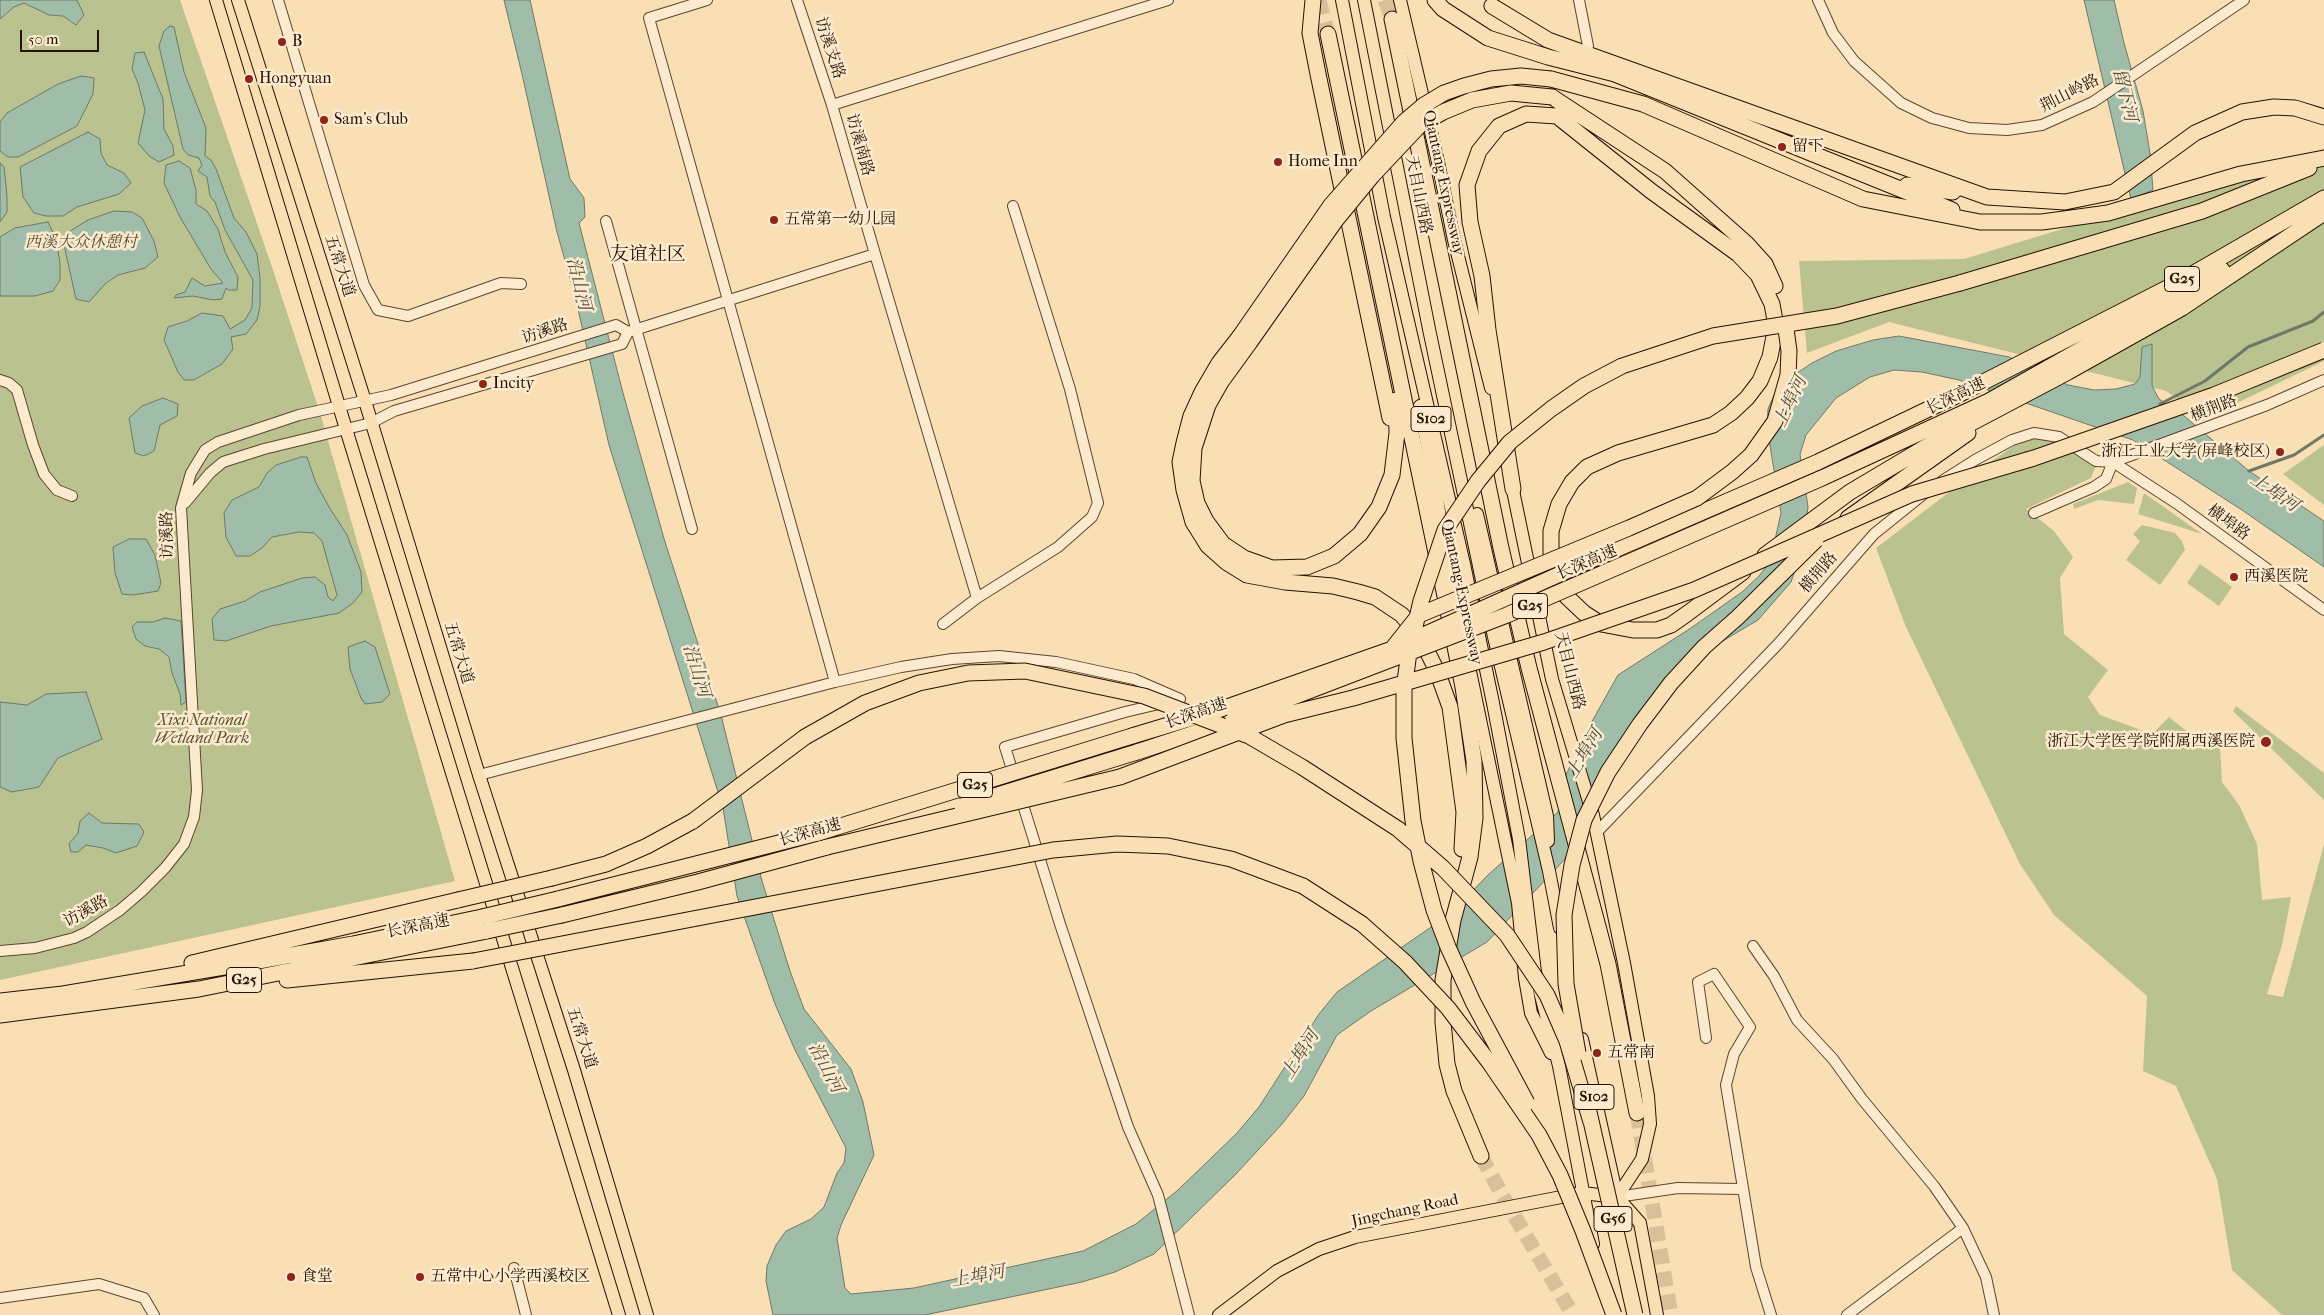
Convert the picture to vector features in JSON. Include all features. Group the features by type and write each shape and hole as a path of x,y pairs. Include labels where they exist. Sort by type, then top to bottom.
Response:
{"highway":[{"path":"1313,0 1310,33 1391,423 1392,475"},
{"path":"1435,0 1443,9 1488,38 1548,57 1616,74 1982,222"},
{"path":"1492,6 1548,40 1987,197"},
{"name":"Qiantang Expressway","path":"1392,19 1501,548 1529,668 1608,964 1637,1112"},
{"name":"Qiantang Expressway","path":"1328,34 1445,596 1463,687 1474,761 1475,818 1470,857 1453,920 1443,980 1443,1022 1447,1064 1454,1091 1481,1156"},
{"path":"1388,324 1397,415 1392,475 1379,506 1360,534 1334,556 1307,567 1272,568 1244,558 1223,544 1206,521 1197,503 1192,481 1194,448 1200,426 1212,398 1245,339 1331,205 1386,140 1411,116 1424,105 1444,93 1464,86 1491,79 1521,76 1551,78 1643,104 1863,199 1982,222 2042,222 2108,213 2241,174 2324,160"},
{"path":"1392,649 1419,615 1697,498 1751,455 1775,421 1788,375 1790,351 1782,300 1765,264 1746,243 1665,171 1552,97 1511,93 1472,100 1443,112 1420,125 1372,176 1245,339 1220,363 1202,392 1191,416 1180,462 1184,490 1193,522 1208,546 1226,562 1247,575 1285,582 1333,586 1375,597 1402,615 1421,639 1437,671 1450,707 1459,764 1464,812 1460,895"},
{"path":"1882,182 1987,197 2065,202 2114,192 2195,133 2242,112 2281,107 2295,108 2324,117"},
{"path":"1513,489 1488,330 1482,276 1470,222 1467,185 1479,151 1499,126 1526,114 1557,116 1651,191 1738,254 1758,275 1772,304 1776,326 1770,357 1760,381 1748,398 1714,425 1618,453 1588,468 1572,482 1559,504 1551,531 1551,553 1556,574 1566,595 1584,614 1601,624 1633,630 1657,630 1671,625 1850,492 1996,404 2062,368 2182,308 2324,213"},
{"path":"1539,1135 1529,1106 1473,1002 1448,947 1430,894 1413,821 1404,738 1404,689 1409,652 1421,601 1445,530 1478,481 1510,442 1551,409 1584,386 1622,366 1713,336 1836,316 1960,283 2202,211 2324,160"},
{"name":"长深高速","path":"0,1001 63,994 353,944 558,899 818,833 1207,714 1392,649 1629,543 1818,462 1966,391 2175,284 2324,198"},
{"path":"827,847 1120,777 1284,715 1353,698 1544,642 1694,590 1912,494 2034,458 2205,398 2324,350"},
{"path":"1591,1122 1566,984 1564,915 1572,865 1584,820 1608,772 1640,724 1671,683 1704,647 1738,617 1817,539 1926,464 1996,404"},
{"name":"长深高速","path":"0,1015 199,989 487,931 698,882 827,847 1137,752 1233,720 1507,615 1996,404"},
{"path":"63,994 606,864 648,846 693,821 804,737 865,702 919,683 968,673 1025,671 1144,696 1249,736 1302,767 1398,829 1443,868 1507,935 1548,995 1567,1041 1591,1122"},
{"path":"199,989 473,961 1053,850 1117,844 1168,846 1231,859 1303,886 1362,924 1405,962 1448,1008 1489,1062 1539,1135"},
{"name":"G56","path":"1591,1122 1635,1315"},
{"name":"G56","path":"1539,1135 1570,1199 1614,1315"}],"main road":[{"path":"216,0 346,429 620,1315"},
{"name":"五常大道","path":"238,0 365,401 479,775 574,1070 646,1315"},
{"name":"S102","path":"1342,0 1384,218 1403,290 1464,564 1518,839 1523,906 1535,972 1558,1066 1607,1315"},
{"name":"天目山西路","path":"1364,0 1384,108 1494,638 1542,821 1549,871 1592,1090 1617,1197 1640,1223 1657,1315"},
{"name":"天目山西路","path":"1400,0 1513,489 1552,678 1593,815 1643,1064 1650,1124 1642,1159 1617,1197"},
{"path":"1403,290 1434,490 1508,848 1523,906"},
{"name":"Jingchang Road","path":"1219,1315 1277,1271 1328,1246 1355,1237 1582,1193 1617,1197"}],"street":[{"path":"278,0 364,285 378,310 408,316 501,283 520,284"},
{"path":"707,0 692,2 649,18 834,682"},
{"name":"访溪支路","path":"797,0 832,106"},
{"path":"1579,0 1588,46"},
{"name":"荆山岭路","path":"1818,0 1833,33 1854,61 1901,103 1932,118 1969,128 2007,130 2042,125 2093,102 2244,0"},
{"name":"访溪南路","path":"977,598 832,106 1161,1"},
{"path":"943,624 977,598 1058,546 1092,517 1098,503 1070,389 1013,206"},
{"path":"606,221 632,330 692,529"},
{"path":"181,508 210,473 223,462 269,448 371,423 394,411 622,344 632,330 875,254"},
{"name":"访溪路","path":"0,951 35,948 74,938 87,932 120,910 141,892 165,868 184,844 194,817 197,790 181,508 191,473 206,450 218,442 299,414 365,401 510,359 616,324 632,330"},
{"path":"0,380 9,383 17,390 32,445 44,474 57,490 72,496"},
{"name":"横荆路","path":"1596,832 1779,643 1874,534 1926,493 1974,460 2026,434 2049,434 2059,437 2096,461 2113,462 2268,405 2324,380"},
{"path":"2034,513 2094,487 2106,479 2113,462"},
{"name":"横埠路","path":"2113,462 2176,503 2324,610"},
{"path":"479,775 834,682 901,667 952,659 999,656 1056,662 1134,678 1180,699 1125,712 1004,747 1063,933 1128,1127 1158,1195 1189,1315"},
{"path":"1753,946 1774,976 1797,1020 1833,1059 1862,1099 1934,1186 1963,1228 1986,1276 1994,1315"},
{"path":"1706,1038 1698,982 1714,974 1750,1027 1734,1054 1726,1085 1756,1267 1771,1315"},
{"path":"1617,1197 1678,1188 1742,1189"},
{"path":"1848,1315 1963,1228"},
{"path":"514,1268 526,1315"},
{"path":"0,1298 99,1284 144,1298 154,1315"}],"green space":[{"name":"Xixi National Wetland Park","path":"0,0 180,0 320,413 455,881 0,980"},
{"path":"2324,149 2324,361 2206,418 2166,391 1889,322 1807,353 1799,261 1964,259"},
{"path":"2044,437 2061,442 2092,460 2096,466 2091,478 2026,509 2054,531 2073,557 2060,578 2064,634 2108,670 2088,697 2100,715 2152,734 2169,717 2195,738 2220,746 2222,782 2239,805 2257,844 2262,900 2291,897 2282,945 2267,994 2283,997 2324,844 2324,1315 2282,1315 2232,1270 2217,1179 2176,1086 2143,1071 2147,996 2054,915 2020,864 1906,627 1876,548 1973,474 2018,443"},
{"path":"2324,445 2324,505 2283,474"},
{"path":"2128,482 2137,488 2134,504 2098,500 2074,509 2073,504"},
{"path":"2144,493 2202,534 2138,514"},
{"path":"2142,525 2175,533 2182,541 2185,550 2160,585 2126,560 2140,541 2133,534"},
{"path":"2200,564 2232,587 2219,606 2187,583"},
{"path":"2236,706 2324,773 2324,800 2233,711"}],"water":[{"path":"0,0 77,0 84,15 76,25 63,16 49,15 24,3 14,7 0,19"},
{"path":"504,0 530,0 570,179 584,198 585,217 579,223 623,393 665,542 721,715 762,881 790,971 804,1009 851,1069 863,1102 874,1155 841,1225 837,1238 845,1288 851,1294 914,1288 1083,1251 1136,1224 1178,1190 1236,1134 1259,1107 1319,1014 1337,992 1450,914 1488,875 1558,812 1564,779 1590,725 1618,675 1691,628 1742,592 1759,576 1770,562 1781,513 1767,427 1768,409 1775,393 1785,381 1812,363 1836,351 1873,340 1899,336 2009,357 2068,385 2094,390 2116,389 2135,384 2140,377 2142,347 2152,344 2152,386 2159,399 2183,415 2249,471 2324,521 2324,567 2242,510 2133,440 1959,380 1922,372 1894,370 1870,377 1836,398 1806,435 1800,454 1808,507 1802,550 1791,582 1758,620 1716,645 1672,691 1595,801 1565,859 1487,942 1371,1011 1337,1035 1304,1096 1282,1124 1236,1174 1154,1254 1115,1272 1082,1282 925,1315 773,1315 766,1281 767,1266 776,1245 786,1231 811,1219 824,1207 837,1173 844,1163 846,1148 795,1050 775,1004 737,896 723,808 609,445 575,296 557,232"},
{"name":"留下河","path":"2084,0 2114,0 2143,111 2150,153 2153,190 2131,199"},
{"path":"170,26 174,27 184,72 206,128 205,156 211,160 216,169 234,218 246,232 257,254 260,278 260,306 257,320 246,334 231,337 233,349 222,364 194,380 184,380 178,372 164,340 168,327 187,321 202,313 223,316 230,329 245,320 252,308 253,280 225,230 215,202 210,196 207,177 198,171 202,165 199,158 188,155 183,149 159,46 164,31"},
{"path":"144,52 163,99 164,129 173,146 174,155 159,162 149,156 138,143 145,110 132,69 135,53"},
{"path":"81,76 94,78 93,94 77,126 18,157 8,157 0,151 0,122 7,113 58,84"},
{"path":"88,132 100,139 101,153 107,165 124,173 131,183 119,194 77,207 63,216 46,216 34,213 23,197 20,167"},
{"path":"179,161 190,168 196,190 196,204 207,211 218,229 225,252 238,277 237,290 228,290 226,288 222,299 213,300 193,296 174,298 176,295 185,292 192,278 205,286 223,283 211,269 180,217 164,183 166,165"},
{"path":"0,163 4,167 7,212 0,222"},
{"path":"114,211 132,212 142,218 154,241 158,257 145,268 118,275 105,284 89,302 76,299 64,245 70,231 88,220"},
{"path":"48,222 56,239 60,263 60,280 53,291 35,296 0,296 0,237 15,228"},
{"path":"163,398 178,404 177,416 160,425 154,451 144,456 135,453 129,418 142,406"},
{"path":"307,457 316,483 347,535 361,572 362,592 353,603 339,613 271,626 226,641 214,640 212,619 220,609 245,601 260,592 302,578 315,577 325,585 328,597 333,601 337,595 322,541 314,533 299,532 272,537 262,548 250,556 236,556 226,537 224,513 232,500 259,487 267,473 276,465"},
{"path":"129,539 146,539 155,555 161,583 158,591 133,595 122,594 115,573 113,547"},
{"path":"165,618 181,621 186,702 181,705 180,694 172,673 169,657 159,649 145,646 136,639 132,627 137,622 153,622"},
{"path":"365,641 375,647 390,694 382,702 365,704 350,669 348,647"},
{"path":"86,692 102,739 58,758 39,787 12,792 0,787 0,702 27,705 46,694"},
{"path":"89,813 102,823 139,824 144,832 137,846 116,853 86,845 78,852 71,852 69,844 78,833 80,821"}],"waterway":[{"path":"2160,404 2205,381 2248,347 2313,321 2324,312"},
{"name":"上埠河","path":"2249,471 2294,455 2324,435"}],"tunnel":[{"path":"1319,0 1328,34"},
{"path":"1385,0 1392,19"},
{"path":"1637,1113 1671,1315"},
{"path":"1481,1156 1573,1315"}],"place":[{"name":"B","path":"282,42"},
{"name":"Hongyuan","path":"249,79"},
{"name":"Sam's Club","path":"324,120"},
{"name":"留下","path":"1782,147"},
{"name":"Home Inn","path":"1278,162"},
{"name":"五常第一幼儿园","path":"774,220"},
{"name":"Incity","path":"483,384"},
{"name":"浙江工业大学(屏峰校区)","path":"2280,452"},
{"name":"西溪医院","path":"2234,577"},
{"name":"浙江大学医学院附属西溪医院","path":"2266,742"},
{"name":"五常南","path":"1597,1053"},
{"name":"食堂","path":"291,1277"},
{"name":"五常中心小学西溪校区","path":"420,1277"}],"district":[{"name":"友谊社区","path":"648,255"}],"park label":[{"name":"西溪大众休憩村","path":"81,243"}],"water label":[{"name":"沿山河","path":"578,284"},
{"name":"沿山河","path":"696,671"},
{"name":"沿山河","path":"825,1068"}]}
